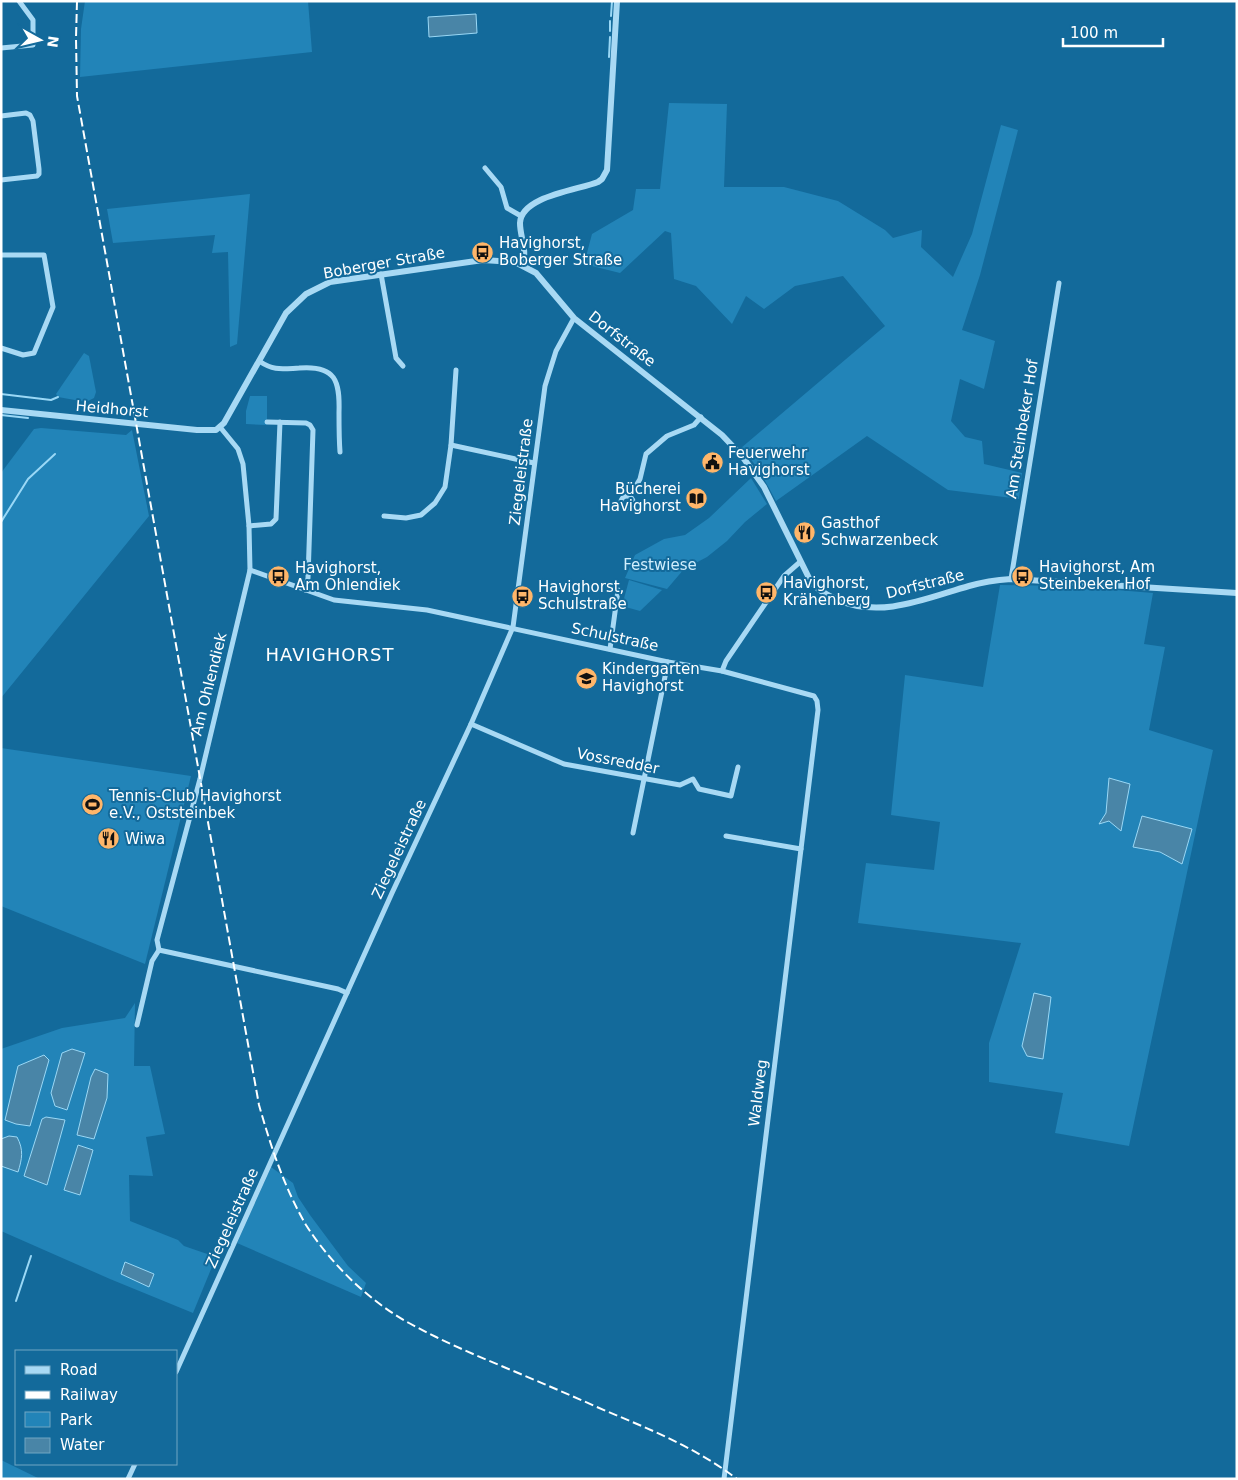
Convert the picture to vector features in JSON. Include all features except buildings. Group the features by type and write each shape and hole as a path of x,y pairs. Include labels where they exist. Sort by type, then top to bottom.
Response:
{"street":[{"path":"1,48 33,45 33,20 19,1"},
{"path":"522,265 525,254 520,226 521,216 527,208 536,202 596,183 602,179 607,168 617,1"},
{"path":"1,116 26,113 30,115 33,121 39,169 39,174 36,176 1,180"},
{"path":"485,168 502,187 508,208 521,216"},
{"path":"1,255 44,255 53,307 34,353 23,356 1,348"},
{"name":"Boberger Straße","path":"220,427 286,313 302,297 330,282 483,260 506,261 522,265 540,276 574,318"},
{"path":"381,274 396,358 402,366"},
{"name":"Am Steinbeker Hof","path":"1012,579 1059,283"},
{"name":"Dorfstraße","path":"574,318 701,417 736,449 758,477 775,508 800,562 813,584 822,592 847,604 869,608 897,606 979,584 1012,579 1237,593"},
{"name":"Ziegeleistraße","path":"178,1368 471,724 513,627 545,386 556,351 574,318"},
{"path":"259,360 274,369 313,367 322,369 334,377 340,392 340,452"},
{"path":"384,516 406,518 421,515 435,503 444,487 451,445 456,370"},
{"name":"Heidhorst","path":"1,410 205,430 213,430 220,427"},
{"path":"630,496 640,479 646,454 667,436 694,425 701,417"},
{"path":"267,422 306,423 313,430 308,578 305,590"},
{"path":"249,526 271,524 276,518 280,422"},
{"name":"Am Ohlendiek","path":"137,1025 152,961 159,950 157,940 200,778 250,570 249,526 242,458 235,445 220,427"},
{"path":"451,445 534,463"},
{"path":"722,672 726,661 770,595 788,572 800,562"},
{"name":"Schulstraße","path":"250,570 334,600 427,610 722,672 814,696 818,700 818,710"},
{"path":"610,649 618,590"},
{"path":"633,833 668,662"},
{"name":"Waldweg","path":"724,1479 818,710"},
{"name":"Vossredder","path":"471,724 564,764 680,785 693,780 699,788 731,796 738,767"},
{"path":"726,836 801,849"},
{"path":"159,950 338,989 347,994"},
{"path":"128,1479 135,1465"}],"green space":[{"path":"85,1 308,1 312,52 80,77 81,29"},
{"path":"669,103 727,104 724,187 784,187 838,201 885,230 893,238 922,230 921,247 953,277 972,234 1001,125 1018,130 980,275 962,330 995,341 984,389 960,379 951,421 965,437 982,441 984,464 1022,473 1019,499 948,490 867,436 776,501 756,466 741,448 885,326 843,276 795,286 764,309 746,296 732,324 696,286 674,279 671,233 665,231 620,273 584,264 592,234 633,210 636,189 660,189"},
{"path":"250,194 237,344 230,347 228,252 212,253 215,235 113,243 107,209"},
{"path":"84,353 89,356 96,392 94,398 86,402 58,397 56,394"},
{"path":"250,396 267,396 267,425 246,424 246,411"},
{"path":"34,429 126,435 132,430 149,516 1,698 1,473"},
{"name":"Festwiese","path":"751,478 767,504 707,557 684,569 667,589 625,578 635,555 664,539 685,535 709,518"},
{"path":"629,580 662,590 640,611 622,606"},
{"path":"1000,585 1068,586 1153,593 1144,644 1165,647 1149,730 1213,750 1129,1146 1055,1133 1063,1093 989,1082 989,1043 1021,943 858,923 866,863 934,870 940,822 891,815 905,675 983,687","holes":["1192,829 1182,864 1160,852 1134,847"]},
{"name":"Tennis-Club Havighorst e.V., Oststeinbek","path":"1,748 191,776 145,964 1,906"},
{"path":"135,1003 134,1066 150,1066 165,1134 146,1137 153,1176 129,1175 130,1221 178,1240 184,1246 216,1257 193,1313 1,1231 1,1166 18,1171 9,1136 1,1139 1,1049 62,1028 125,1018","holes":["72,1049 85,1053 66,1110 55,1106","95,1070 108,1074 94,1139 77,1135","78,1146 92,1151 80,1195 64,1189"]},
{"path":"271,1167 293,1183 298,1197 310,1215 348,1266 366,1283 361,1297 237,1243"},
{"path":"1,1460 40,1479 1,1479"}],"water":[{"path":"476,14 477,33 429,37 428,17"},
{"path":"1109,778 1130,784 1121,831 1109,821 1099,824 1106,813"},
{"path":"1142,816 1192,829 1182,864 1160,852 1133,847"},
{"path":"1034,993 1051,997 1043,1059 1027,1056 1022,1046"},
{"path":"72,1049 85,1053 67,1110 55,1106 51,1093 62,1053"},
{"path":"44,1055 49,1060 30,1126 5,1120 18,1066"},
{"path":"95,1069 108,1074 107,1098 94,1139 77,1135 91,1077"},
{"path":"46,1117 65,1120 47,1185 24,1176 42,1119"},
{"path":"9,1136 17,1137 21,1146 18,1172 1,1166 1,1139"},
{"path":"78,1145 93,1150 80,1195 64,1190"},
{"path":"125,1262 154,1274 149,1287 121,1274"}],"waterway":[{"path":"611,16 612,1"},
{"path":"610,21 610,31"},
{"path":"609,57 610,37"},
{"path":"1,394 51,400 58,397"},
{"path":"1,415 28,418"},
{"path":"1,522 28,479 55,454"},
{"path":"16,1301 31,1256"}],"railway":[{"path":"77,1 77,96 259,1105 273,1151 291,1196 306,1225 327,1254 365,1293 394,1314 453,1345 640,1425 691,1449 737,1479"}],"place":[{"name":"Havighorst, Boberger Straße","path":"483,252"},
{"name":"Feuerwehr Havighorst","path":"712,462"},
{"name":"Bücherei Havighorst","path":"697,498"},
{"name":"Gasthof Schwarzenbeck","path":"805,532"},
{"name":"Havighorst, Am Steinbeker Hof","path":"1023,576"},
{"name":"Havighorst, Am Ohlendiek","path":"279,577"},
{"name":"Havighorst, Krähenberg","path":"767,592"},
{"name":"Havighorst, Schulstraße","path":"522,596"},
{"name":"Kindergarten Havighorst","path":"586,678"},
{"name":"Tennis-Club Havighorst e.V., Oststeinbek","path":"93,805"},
{"name":"Wiwa","path":"109,839"}],"district":[{"name":"HAVIGHORST","path":"330,655"}]}
